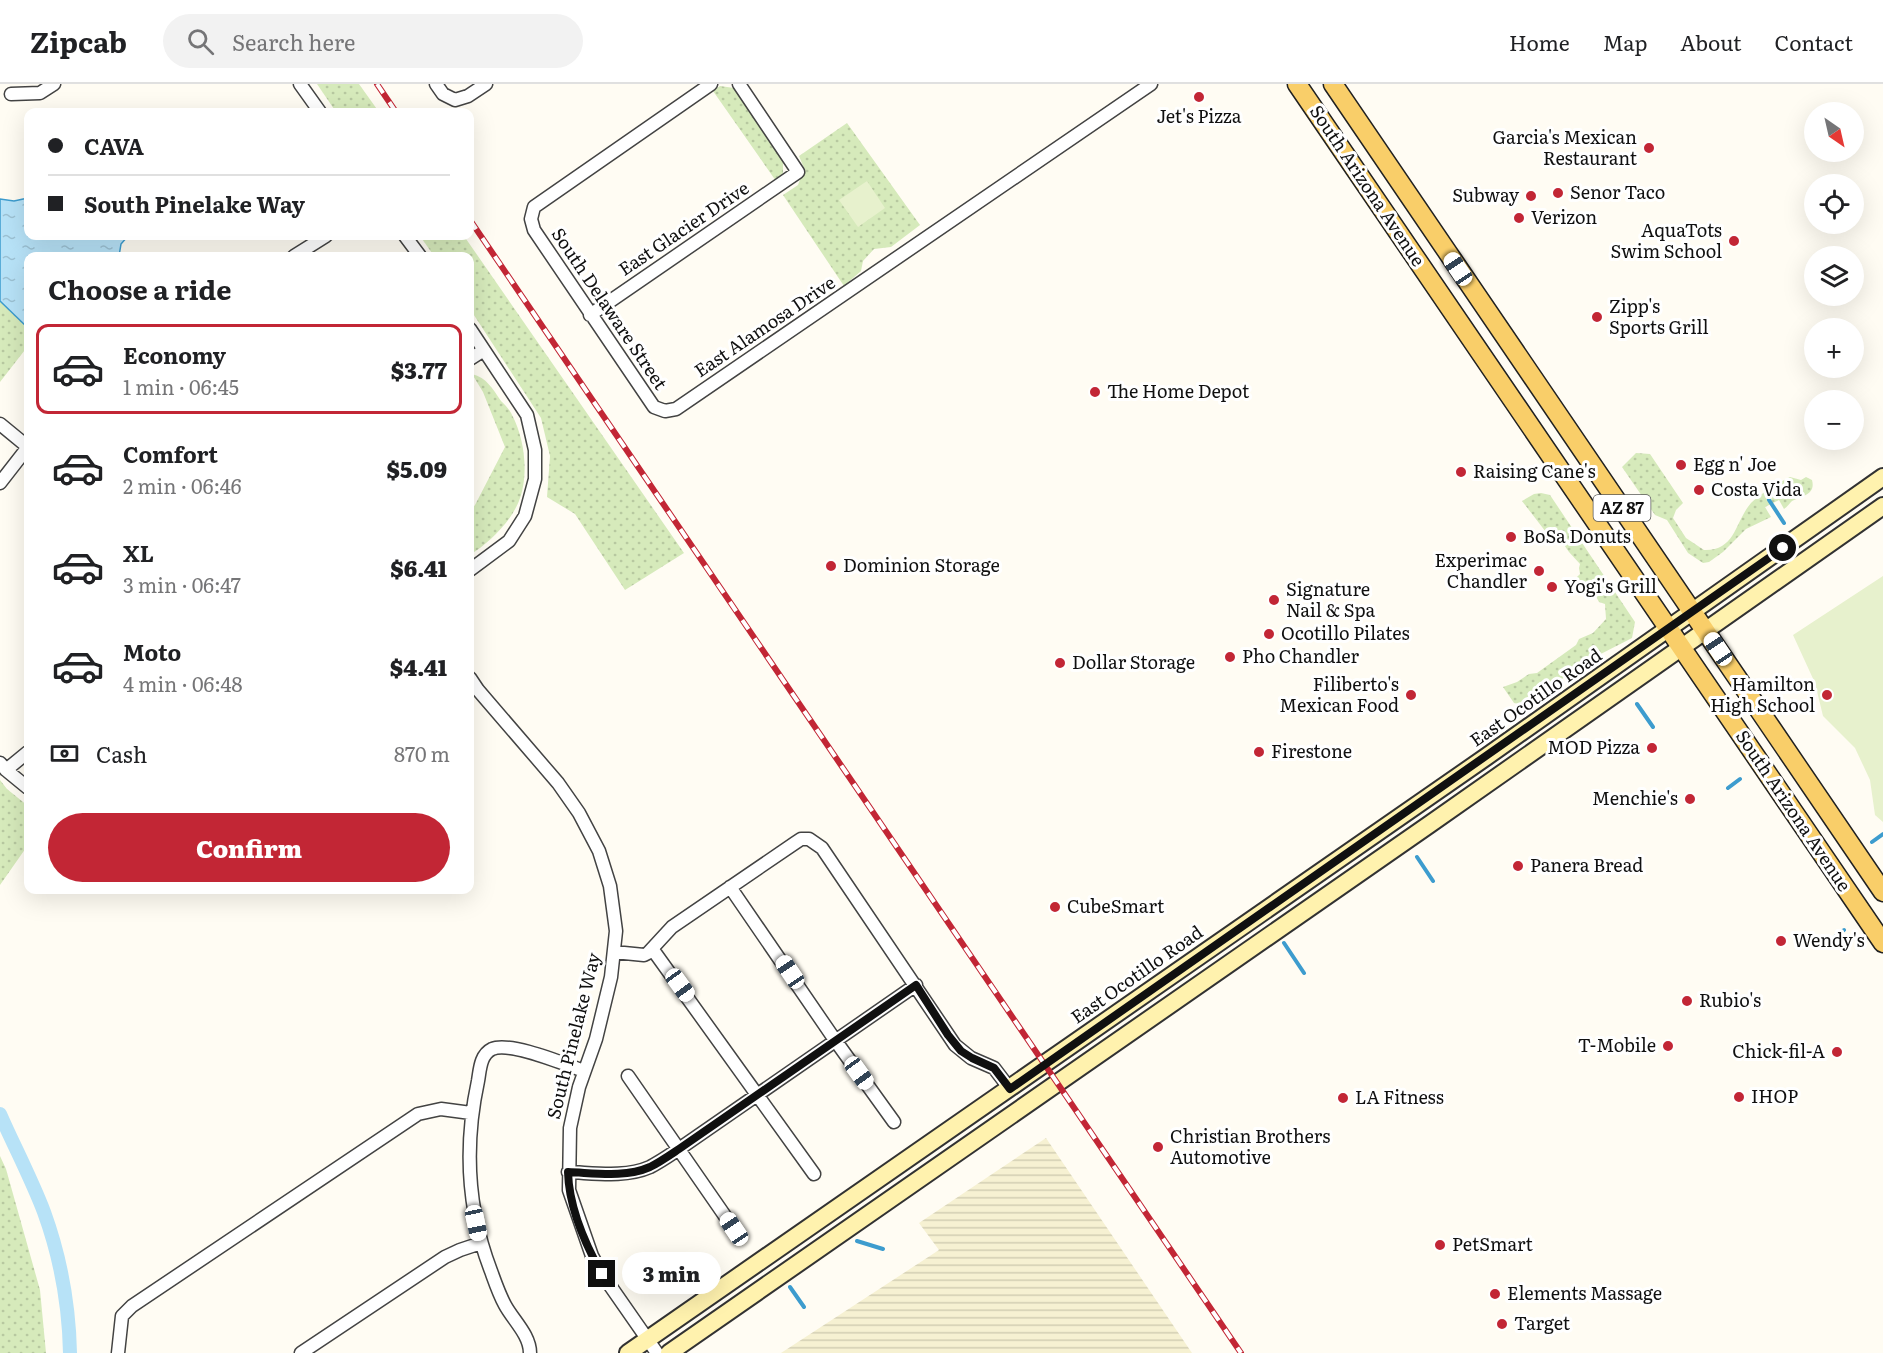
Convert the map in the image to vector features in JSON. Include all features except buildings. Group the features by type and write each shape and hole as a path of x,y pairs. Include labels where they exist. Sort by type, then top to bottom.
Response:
{"main road":[{"name":"South Arizona Avenue","path":"1298,84 1883,943"},
{"name":"South Arizona Avenue","path":"1333,84 1883,892"},
{"name":"East Ocotillo Road","path":"628,1353 652,1346 1010,1089 1694,612 1883,477"},
{"path":"669,1353 1883,506"},
{"path":"1417,805 1430,824"}],"street":[{"path":"11,94 39,93 54,84"},
{"path":"300,84 317,108"},
{"path":"436,84 443,94 455,100 468,96 486,84"},
{"name":"South Delaware Street","path":"665,411 654,407 534,230 531,219 534,207 711,84"},
{"name":"East Glacier Drive","path":"590,315 798,172 739,84"},
{"name":"East Alamosa Drive","path":"665,411 676,409 1151,84"},
{"path":"300,252 320,240"},
{"path":"474,335 527,415 535,450 535,479 525,516 509,541 474,567"},
{"path":"474,356 484,350"},
{"path":"0,424 24,444"},
{"path":"0,483 24,452"},
{"name":"South Pinelake Way","path":"474,684 558,783 584,822 599,851 610,886 616,931 611,977 596,1039 579,1087 570,1128 569,1190 592,1256 652,1346"},
{"path":"24,754 3,767 24,785"},
{"path":"614,952 644,955 653,950 672,927 801,839 810,839 822,848 948,1035 961,1051 994,1068 1010,1089"},
{"path":"730,887 894,1122"},
{"path":"653,950 814,1174"},
{"path":"568,1172 609,1174 633,1172 651,1167 916,985"},
{"path":"530,1353 524,1335 504,1304 481,1243 472,1203 469,1166 471,1113 481,1063 485,1054 492,1050 504,1046 584,1071"},
{"path":"628,1076 734,1229"},
{"path":"118,1353 122,1316 132,1306 418,1114 441,1108 471,1113"},
{"path":"301,1353 445,1257 481,1243"}],"shaded area":[{"path":"1046,1138 1192,1353 781,1353 939,1250 919,1223"}],"green space":[{"path":"317,84 359,84 376,108 333,108"},
{"path":"720,86 734,88 783,159 783,173 776,181 713,91"},
{"path":"847,123 920,225 891,247 874,249 863,261 861,271 844,286 783,195 798,185 804,168 799,156"},
{"path":"867,181 885,208 858,227 839,200"},
{"path":"423,240 467,240 684,553 625,590 575,514 547,497 550,456 541,418 474,315 474,252 431,252"},
{"path":"0,301 24,322 24,351 0,382"},
{"path":"474,375 489,384 511,413 523,446 525,469 522,491 515,509 505,525 474,552 474,506 505,447"},
{"path":"1636,453 1650,454 1683,503 1676,510 1673,518 1686,538 1704,550 1723,546 1734,534 1751,503 1780,482 1790,477 1801,480 1806,477 1812,480 1813,485 1810,492 1792,501 1784,509 1779,500 1765,507 1771,517 1746,529 1723,552 1709,562 1703,563 1688,553 1667,520 1655,515 1622,467"},
{"path":"1541,493 1550,495 1635,622 1632,638 1591,659 1524,705 1514,703 1503,687 1529,674 1537,673 1576,645 1579,639 1593,633 1606,619 1605,604 1599,602 1592,589 1584,588 1576,578 1580,574 1580,564 1560,539 1549,536 1522,501"},
{"path":"1883,576 1883,822 1875,815 1870,780 1855,748 1823,716 1815,683 1793,635"},
{"path":"0,780 24,803 24,851 0,885"},
{"path":"0,1156 6,1169 40,1290 46,1353 0,1353"}],"water":[{"path":"0,199 14,201 24,199 24,240 124,240 120,252 24,252 24,324 0,301"}],"waterway":[{"path":"1769,500 1784,523"},
{"path":"1637,704 1653,727"},
{"path":"1728,788 1740,779"},
{"path":"1872,842 1883,834"},
{"path":"1417,857 1433,881"},
{"path":"1832,939 1844,930"},
{"path":"1284,943 1304,973"},
{"path":"0,1114 34,1187 50,1229 66,1299 70,1353"},
{"path":"857,1241 883,1249"},
{"path":"790,1287 804,1307"}],"railway":[{"path":"377,84 393,108"},
{"path":"474,226 1241,1353"}],"place":[{"name":"Jet's Pizza","path":"1199,97"},
{"name":"Garcia's Mexican Restaurant","path":"1649,148"},
{"name":"Senor Taco","path":"1558,193"},
{"name":"Subway","path":"1531,196"},
{"name":"Verizon","path":"1519,218"},
{"name":"AquaTots Swim School","path":"1734,241"},
{"name":"Zipp's Sports Grill","path":"1597,317"},
{"name":"The Home Depot","path":"1095,392"},
{"name":"Egg n' Joe","path":"1681,465"},
{"name":"Raising Cane's","path":"1461,472"},
{"name":"Costa Vida","path":"1699,490"},
{"name":"BoSa Donuts","path":"1511,537"},
{"name":"Dominion Storage","path":"831,566"},
{"name":"Experimac Chandler","path":"1539,571"},
{"name":"Yogi's Grill","path":"1552,587"},
{"name":"Signature Nail & Spa","path":"1274,600"},
{"name":"Ocotillo Pilates","path":"1269,634"},
{"name":"Pho Chandler","path":"1230,657"},
{"name":"Dollar Storage","path":"1060,663"},
{"name":"Filiberto's Mexican Food","path":"1411,695"},
{"name":"Hamilton High School","path":"1827,695"},
{"name":"MOD Pizza","path":"1652,748"},
{"name":"Firestone","path":"1259,752"},
{"name":"Menchie's","path":"1690,799"},
{"name":"Panera Bread","path":"1518,866"},
{"name":"CubeSmart","path":"1055,907"},
{"name":"Wendy's","path":"1781,941"},
{"name":"Rubio's","path":"1687,1001"},
{"name":"T-Mobile","path":"1668,1046"},
{"name":"Chick-fil-A","path":"1837,1052"},
{"name":"IHOP","path":"1739,1097"},
{"name":"LA Fitness","path":"1343,1098"},
{"name":"Christian Brothers Automotive","path":"1158,1147"},
{"name":"PetSmart","path":"1440,1245"},
{"name":"Elements Massage","path":"1495,1294"},
{"name":"Target","path":"1502,1324"}],"route":[{"path":"602,1274 592,1256 575,1210 569,1190 568,1172 609,1174 633,1172 651,1167 916,985 955,1045 977,1061 994,1068 1010,1089 1783,548"}]}
